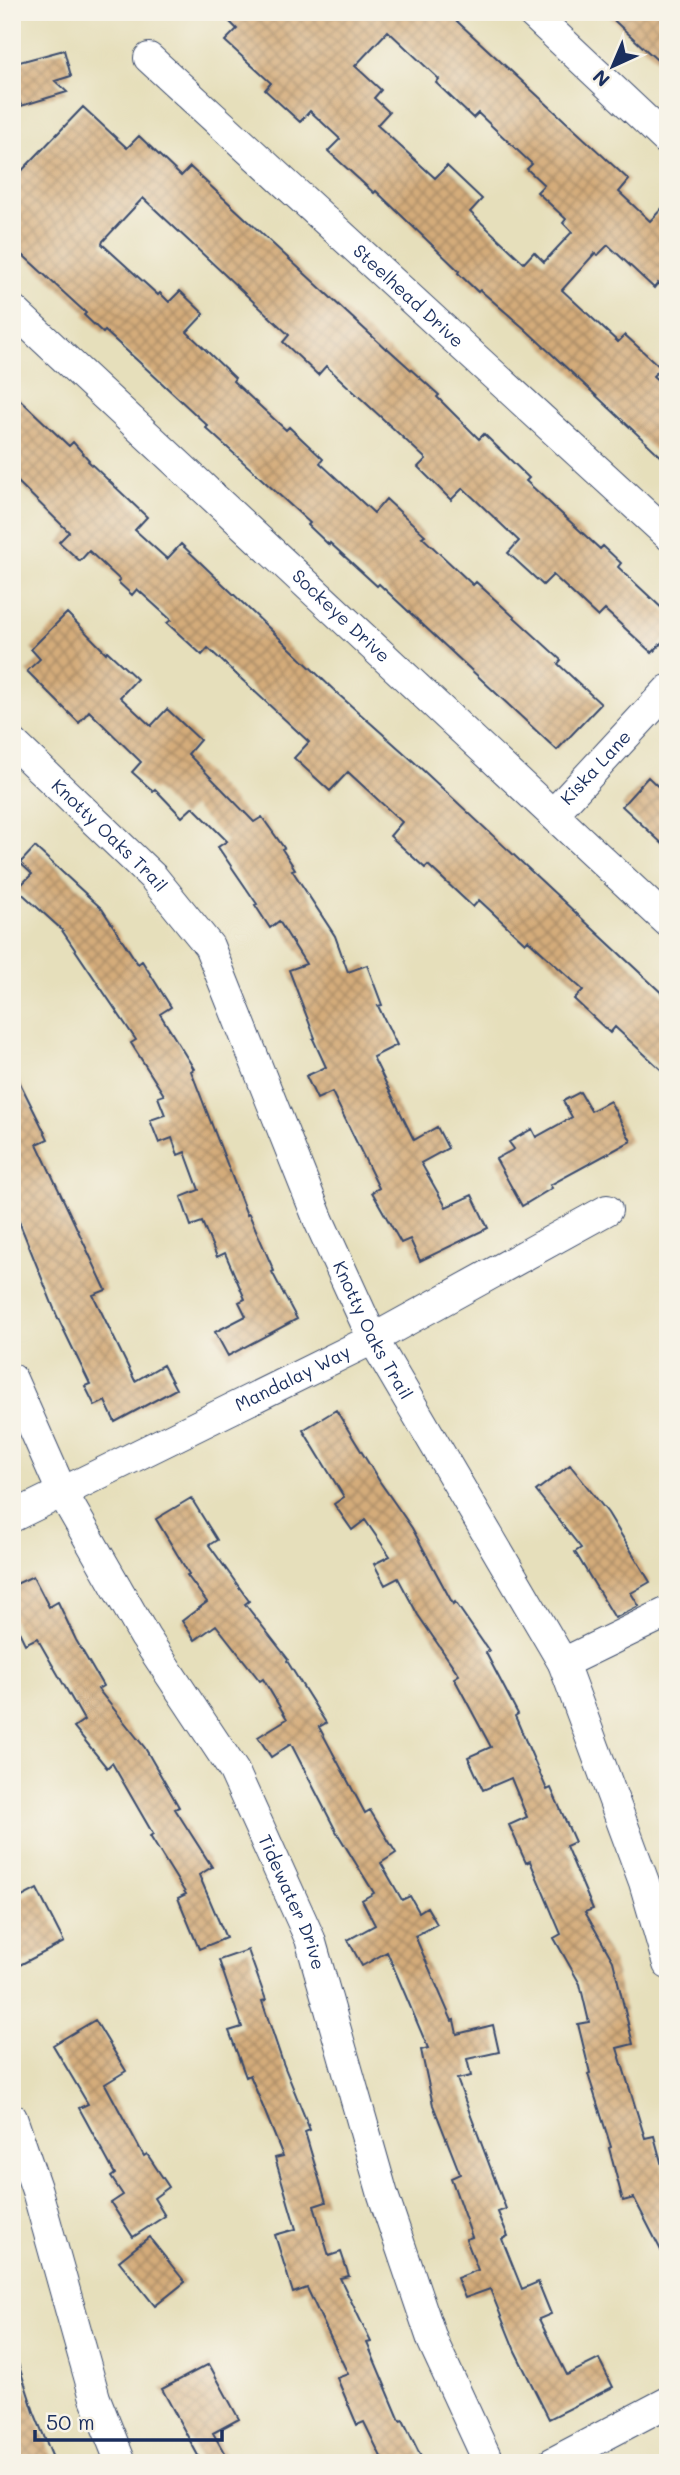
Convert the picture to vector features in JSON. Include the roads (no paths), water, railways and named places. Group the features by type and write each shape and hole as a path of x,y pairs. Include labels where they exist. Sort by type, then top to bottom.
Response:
{"street":[{"path":"531,12 668,141"},
{"name":"Steelhead Drive","path":"149,58 668,535"},
{"name":"Sockeye Drive","path":"12,309 668,922"},
{"name":"Kiska Lane","path":"553,814 668,690"},
{"name":"Knotty Oaks Trail","path":"12,742 153,877 209,946 319,1221 373,1339 564,1663 644,1882 668,1964"},
{"name":"Mandalay Way","path":"12,1517 373,1339 607,1210"},
{"name":"Tidewater Drive","path":"12,1379 62,1492 145,1637 234,1771 310,1938 383,2195 433,2342 489,2463"},
{"path":"564,1663 668,1612"},
{"path":"12,2118 37,2191 95,2398 121,2463"},
{"path":"552,2463 668,2402"}]}
